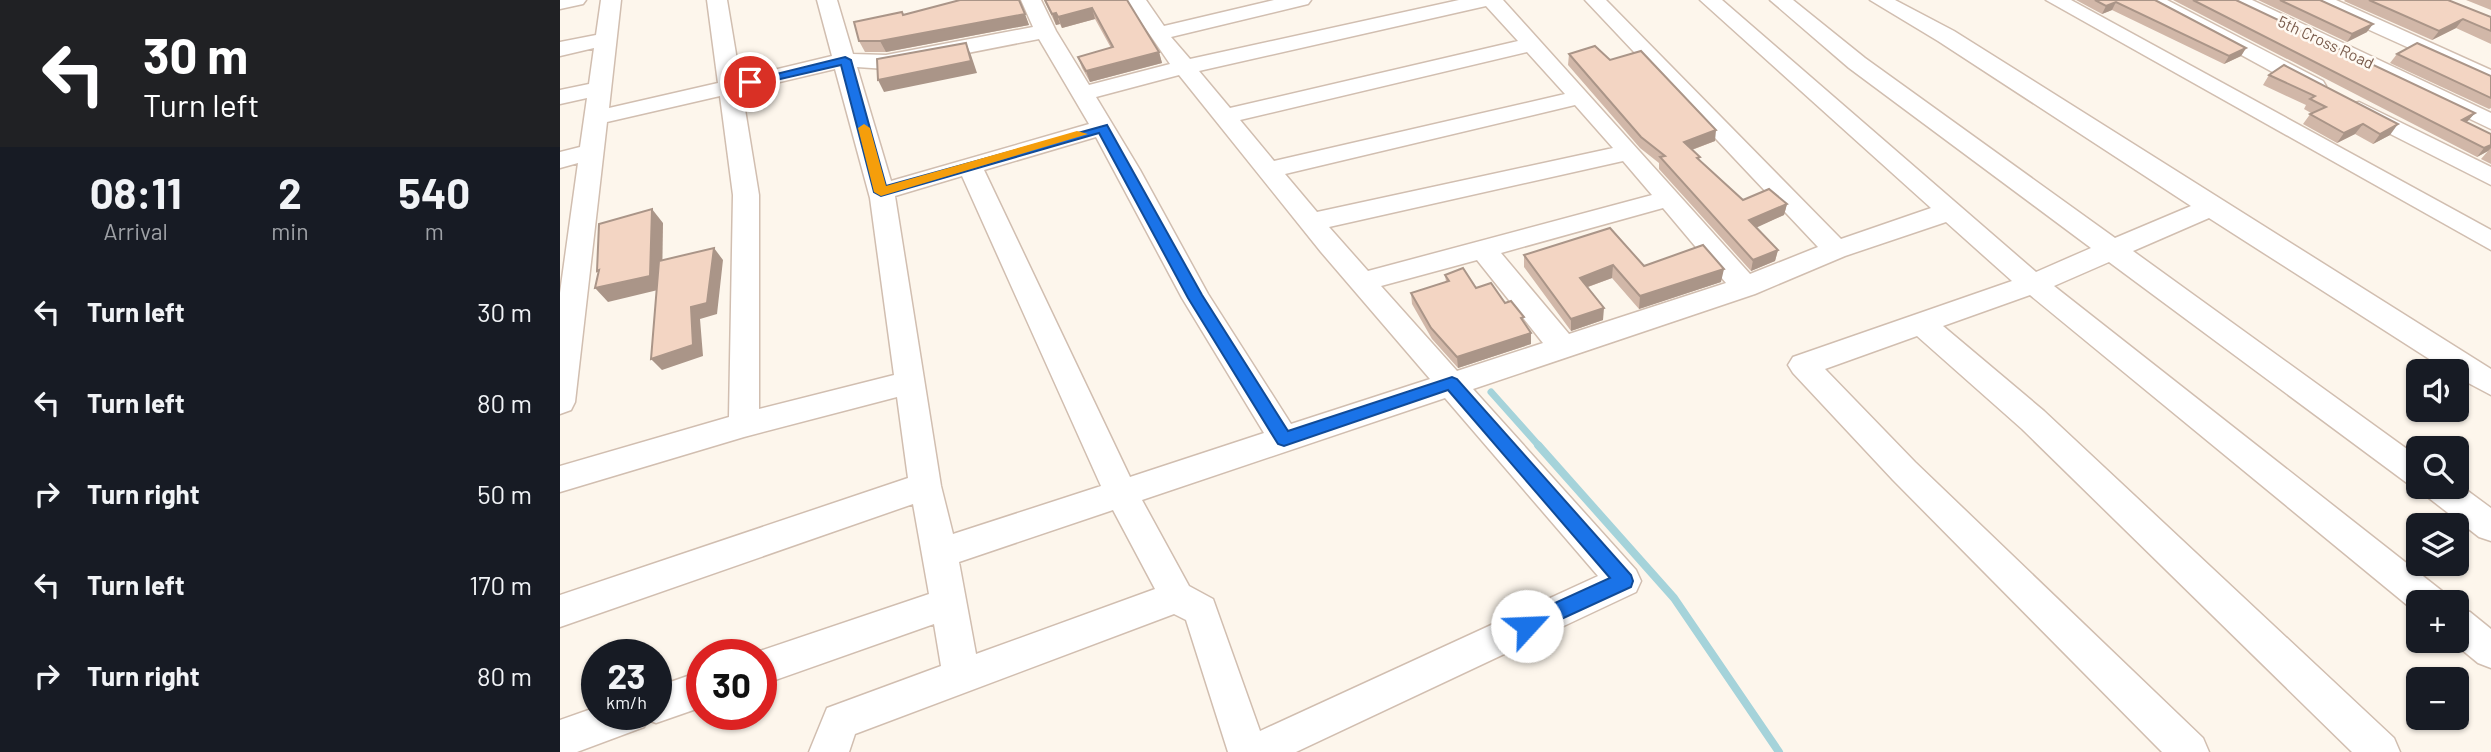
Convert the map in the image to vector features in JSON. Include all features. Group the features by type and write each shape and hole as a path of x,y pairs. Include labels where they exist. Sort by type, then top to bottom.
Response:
{"street":[{"path":"560,3 576,0"},
{"path":"560,402 570,255 592,152 611,0"},
{"path":"718,0 746,195 744,425"},
{"path":"827,0 849,27 845,60 881,192 925,486 940,553 961,677"},
{"path":"1031,0 1045,31 1196,298 1284,439"},
{"path":"1136,0 1185,67 1362,282 1624,581 1283,737 1264,752"},
{"path":"1158,33 1301,0"},
{"path":"1082,94 1185,67 1490,0 1581,97 1745,287"},
{"path":"1595,0 1836,250"},
{"path":"1710,0 2033,284 2415,590"},
{"path":"1780,0 1857,63 2406,465"},
{"path":"1880,0 1946,36 2491,384"},
{"path":"2056,0 2223,90 2491,241"},
{"path":"2151,0 2491,177"},
{"name":"5th Cross Road","path":"2236,0 2491,122"},
{"path":"2319,0 2491,78"},
{"path":"596,118 845,60 886,62 1045,31"},
{"path":"560,49 606,40"},
{"path":"1226,116 1532,44"},
{"path":"560,97 600,88"},
{"path":"1270,170 1581,97"},
{"path":"881,192 1102,128"},
{"path":"560,160 592,152"},
{"path":"1312,222 1629,152"},
{"path":"970,166 1121,493 1177,597 1200,610 1248,752"},
{"path":"1362,282 1668,198"},
{"path":"2189,752 1904,471 1803,365 2033,284 2211,207"},
{"path":"940,553 1745,287 1836,250 1950,211"},
{"path":"1483,249 1562,346"},
{"path":"1921,323 2032,420 2380,752"},
{"path":"560,479 744,425 910,382"},
{"path":"560,611 925,486"},
{"path":"2453,499 2491,527"},
{"path":"829,752 841,721 1177,597"},
{"path":"777,662 949,603"},
{"path":"2469,634 2491,651"},
{"path":"560,739 586,730"}],"building":[{"path":"960,0 1019,0 1025,14 880,41 859,41 854,22 902,12 903,15"},
{"path":"1045,0 1127,0 1159,52 1086,71 1078,57 1113,47 1092,8 1058,17 1056,13 1052,14"},
{"path":"2095,0 2155,0 2246,48 2229,56 2116,2 2106,6"},
{"path":"2193,0 2236,0 2475,113 2462,120 2491,134 2491,145 2484,148"},
{"path":"2280,0 2320,0 2373,24 2352,34"},
{"path":"2369,0 2448,0 2491,17 2491,31 2463,19 2439,31"},
{"path":"966,43 971,61 878,80 877,59"},
{"path":"2417,43 2491,76 2491,98 2397,54"},
{"path":"1595,46 1610,60 1641,51 1716,130 1684,142 1700,157 1697,158 1743,200 1769,189 1787,204 1749,220 1778,250 1753,260 1660,157 1665,156 1641,137 1569,54"},
{"path":"2284,65 2398,124 2380,134 2363,124 2344,133 2310,114 2326,107 2310,99 2315,96 2269,75"},
{"path":"652,209 650,276 595,288 599,270 597,271 599,224"},
{"path":"1610,228 1644,266 1703,245 1724,269 1640,296 1613,265 1580,278 1604,308 1571,319 1524,255"},
{"path":"714,248 707,303 691,307 693,345 651,359 659,261"},
{"path":"1463,268 1476,288 1491,283 1505,303 1511,301 1524,317 1521,318 1531,333 1457,357 1431,328 1411,293 1449,281 1445,275"}],"waterway":[{"path":"1491,392 1540,447"},
{"path":"1538,445 1674,598 1779,752"}],"slow traffic":[{"path":"864,128 881,192 1081,134"}],"route":[{"path":"750,82 845,60 881,192 1102,128 1128,170 1196,298 1284,439 1452,383 1624,581 1527,626"}]}
